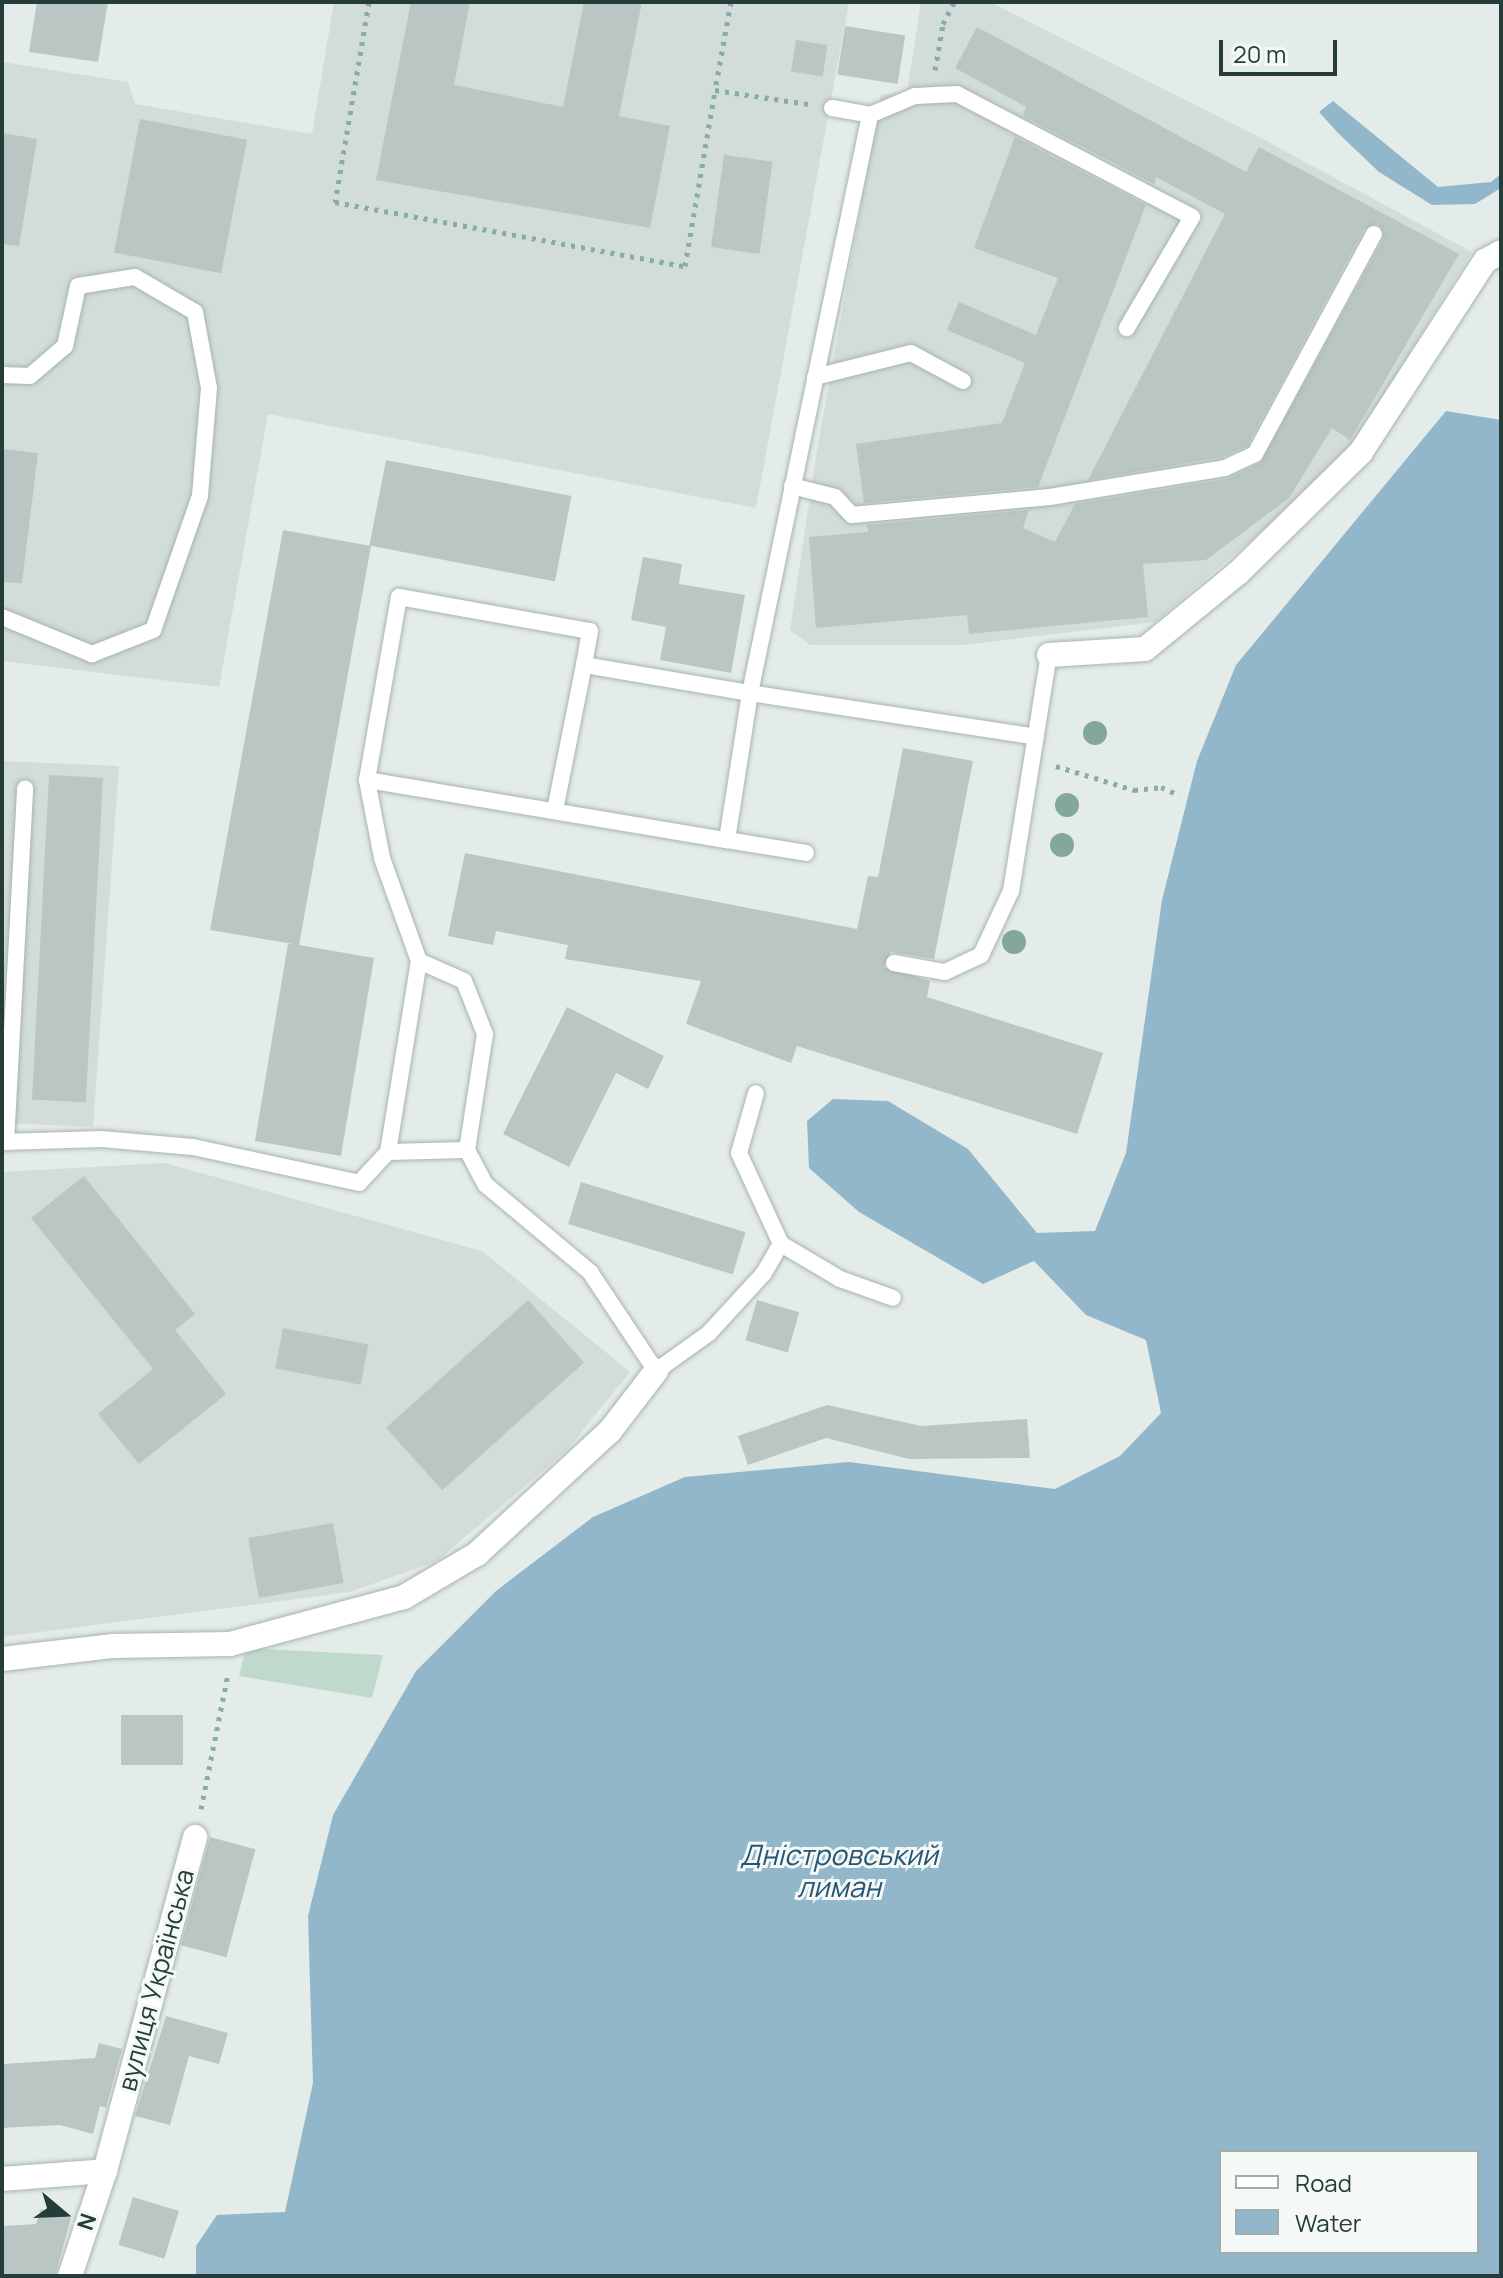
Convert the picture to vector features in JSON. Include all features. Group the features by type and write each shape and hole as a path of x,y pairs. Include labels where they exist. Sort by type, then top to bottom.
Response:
{"street":[{"path":"1049,655 1145,649 1238,573 1361,452 1485,261 1501,252"},
{"path":"2,1659 113,1646 230,1644 404,1597 477,1554 610,1431 656,1371"},
{"name":"вулиця Українська","path":"70,2276 105,2171 195,1837"},
{"path":"2,2179 105,2171"}],"lane":[{"path":"832,108 870,115 931,95 957,94 1192,217 1127,328"},
{"path":"727,840 750,693 870,115"},
{"path":"792,486 835,497 852,515 1050,497 1225,468 1255,454 1374,234"},
{"path":"2,375 30,376 65,346 78,286 135,277 195,312 209,388 200,496 153,630 92,654 2,617"},
{"path":"815,377 911,353 963,381"},
{"path":"25,789 4,1142 102,1139 193,1147 359,1183 388,1152 419,961 382,858 367,780 399,597 590,631 555,810"},
{"path":"894,963 945,972 981,955 1011,891 1049,655"},
{"path":"584,665 1036,737"},
{"path":"367,780 806,853"},
{"path":"419,961 464,981 485,1034 467,1150 486,1185 590,1272 656,1371 709,1333 764,1273 781,1244"},
{"path":"756,1093 739,1153 781,1244 840,1279 893,1298"},
{"path":"388,1152 467,1150"}],"path":[{"path":"369,2 335,202 685,266 731,2"},
{"path":"931,95 943,24 954,2"},
{"path":"715,90 832,108"},
{"path":"1033,758 1134,790 1161,787 1179,795"},
{"name":"вулиця Українська","path":"195,1837 227,1681"}],"shaded area":[{"path":"334,2 849,2 756,508 268,414 219,687 2,661 2,62 128,82 135,104 312,134"},
{"path":"921,2 990,2 1257,136 1472,252 1355,441 1282,514 1155,622 965,645 810,645 790,630 817,450 881,95 907,92"},
{"path":"2,761 119,766 93,1127 2,1123"},
{"path":"165,1163 482,1251 630,1372 567,1450 437,1561 350,1592 2,1637 2,1172"}],"green space":[{"path":"246,1648 383,1655 372,1698 239,1676"}],"water":[{"path":"1333,101 1438,187 1491,182 1501,174 1501,188 1475,204 1432,205 1379,172 1338,133 1319,112"},
{"name":"Дністровський лиман","path":"1446,411 1501,420 1501,2276 196,2276 196,2246 217,2215 285,2212 313,2083 308,1916 333,1815 416,1671 496,1591 593,1517 685,1477 849,1462 1055,1489 1120,1456 1161,1413 1146,1340 1086,1315 1034,1261 983,1284 859,1212 809,1168 807,1121 833,1099 888,1101 968,1149 1037,1233 1095,1231 1126,1153 1162,900 1197,761 1236,665"}],"building":[{"path":"37,2 108,2 98,62 29,52"},
{"path":"411,2 470,2 454,85 563,107 584,2 642,2 619,116 670,126 650,228 376,180"},
{"path":"845,26 905,36 898,84 837,74"},
{"path":"977,27 1246,172 1259,147 1459,254 1350,440 1332,428 1289,498 1206,560 1143,564 1148,617 969,634 967,615 816,628 809,537 868,532 867,525 1029,510 1023,528 1055,542 1075,504 1227,479 1260,463 1384,238 1378,224 1364,229 1247,446 1222,457 1088,480 1225,214 1156,177 1154,184 1023,116 1026,107 955,68"},
{"path":"796,40 828,45 823,77 791,72"},
{"path":"140,119 247,140 221,273 114,253"},
{"path":"2,133 37,139 19,246 2,244"},
{"path":"1015,137 1146,205 1038,487 864,503 856,444 1002,423 1025,363 947,330 959,302 1036,335 1058,278 974,248"},
{"path":"724,155 773,162 760,254 711,247"},
{"path":"2,449 38,453 22,583 2,582"},
{"path":"386,460 572,496 555,581 369,545"},
{"path":"283,530 371,546 299,945 374,958 341,1156 255,1141 288,944 293,944 210,930"},
{"path":"643,557 682,564 679,584 745,595 731,673 660,660 666,627 631,620"},
{"path":"903,748 973,761 934,959 891,952 884,967 930,981 927,997 1103,1053 1077,1134 797,1046 791,1063 686,1024 701,981 565,959 568,945 496,931 493,945 448,936 465,853 857,929 868,876 878,877"},
{"path":"49,775 103,778 86,1102 32,1100"},
{"path":"567,1007 664,1056 648,1089 616,1073 569,1167 503,1134"},
{"path":"84,1176 195,1314 175,1330 226,1394 139,1464 98,1414 153,1369 31,1218"},
{"path":"581,1182 745,1232 733,1274 568,1224"},
{"path":"528,1300 584,1362 442,1490 386,1428"},
{"path":"757,1300 799,1312 788,1353 745,1340"},
{"path":"283,1328 368,1345 361,1385 275,1368"},
{"path":"827,1405 921,1426 1027,1419 1030,1458 909,1459 826,1438 748,1465 738,1436"},
{"path":"333,1523 344,1583 259,1598 248,1538"},
{"path":"121,1715 183,1715 183,1765 121,1765"},
{"path":"210,1837 255,1849 226,1957 181,1945"},
{"path":"166,2016 228,2033 219,2064 189,2056 170,2125 135,2116"},
{"path":"99,2043 122,2049 106,2108 100,2106 93,2134 60,2125 2,2128 2,2064 95,2058"},
{"path":"133,2197 179,2211 164,2259 118,2245"},
{"path":"41,2209 71,2218 55,2276 2,2276 2,2226 36,2224"}]}
